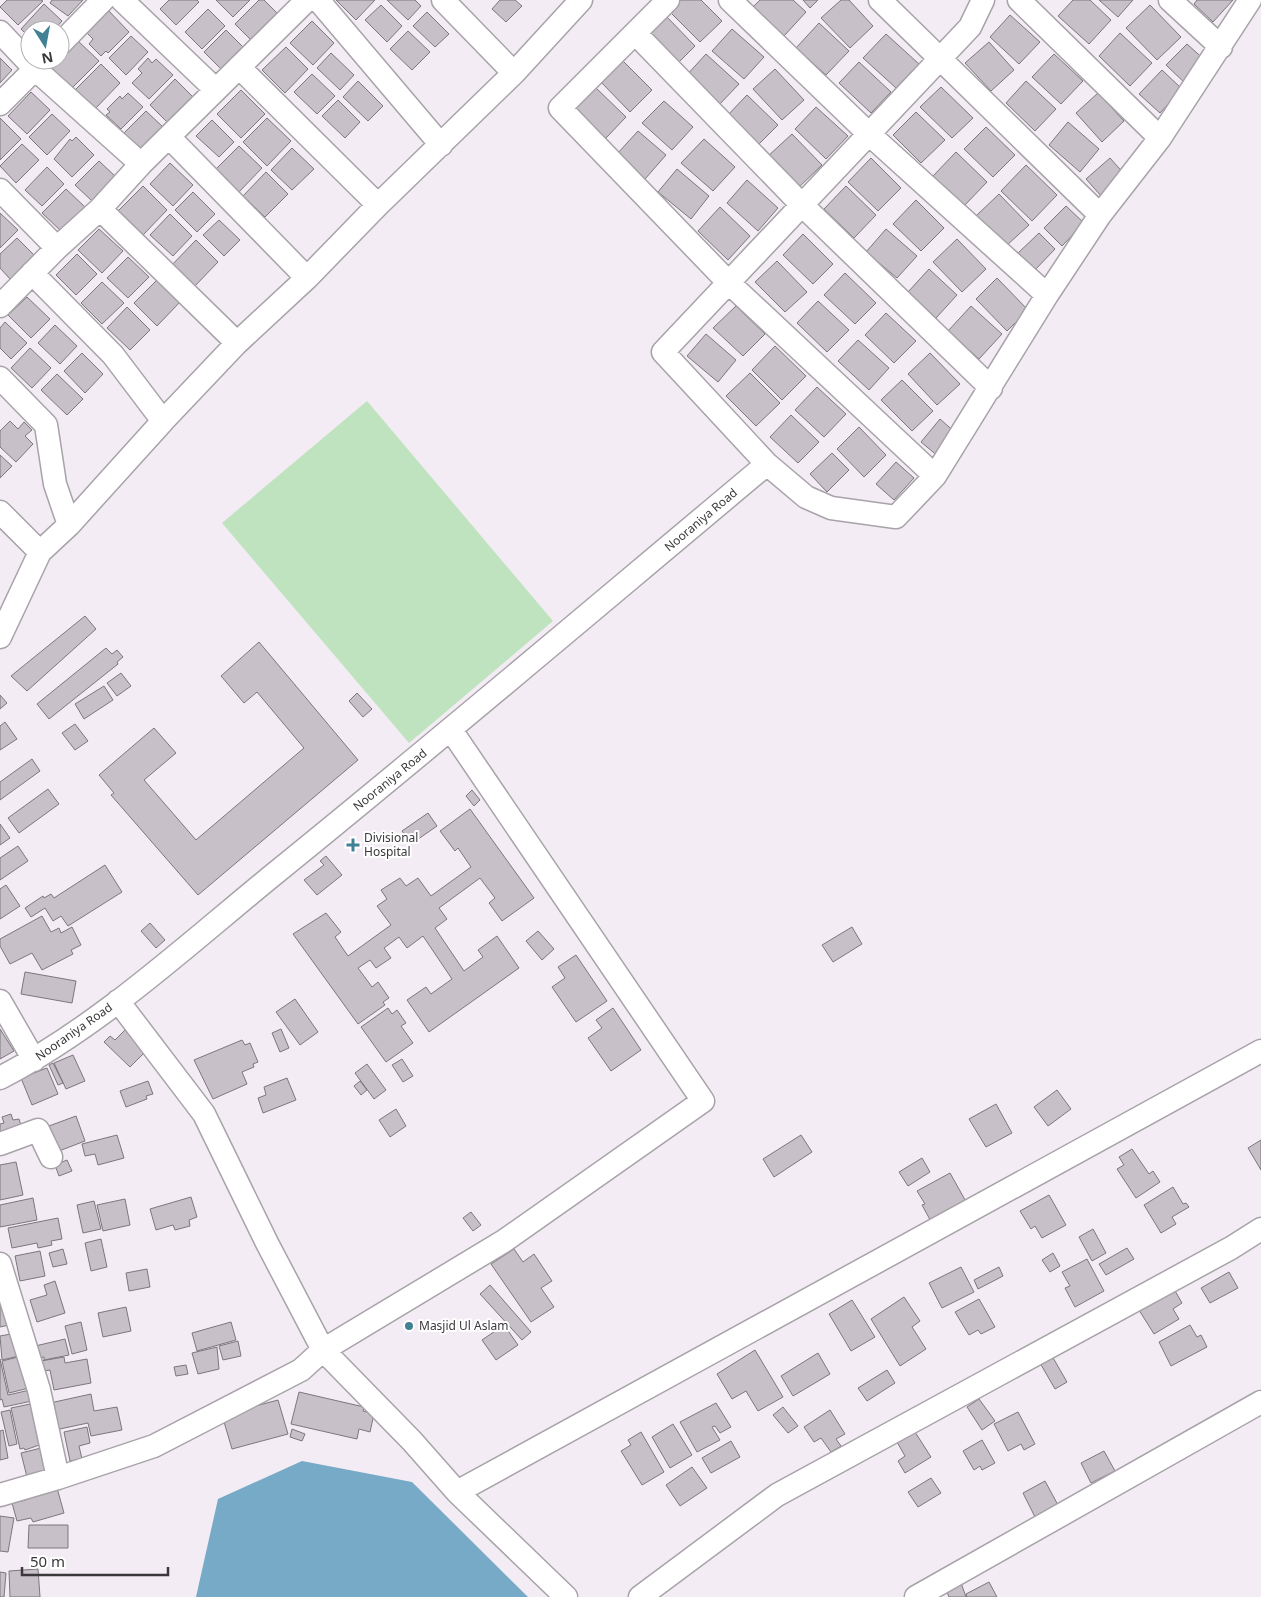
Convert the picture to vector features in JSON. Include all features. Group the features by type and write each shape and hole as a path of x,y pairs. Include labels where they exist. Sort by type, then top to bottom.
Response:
{"street":[{"path":"70,34 103,0"},
{"path":"122,0 216,90"},
{"path":"318,0 440,145"},
{"path":"442,0 514,73"},
{"path":"0,637 40,552 68,525 237,343 307,278 378,205 514,73 581,0"},
{"path":"668,0 560,108 729,283 935,476"},
{"path":"730,0 869,134 1047,295"},
{"path":"880,0 1100,215"},
{"path":"983,0 970,27 663,352 768,464 806,497 831,508 896,517 935,476 1047,295 1100,215 1160,138 1250,0"},
{"path":"1019,0 1160,138"},
{"path":"1170,0 1221,47"},
{"path":"0,306 57,248 100,209 141,164 239,67 296,4"},
{"path":"0,32 20,48"},
{"path":"635,33 802,205 991,388"},
{"path":"239,67 378,205"},
{"path":"0,104 34,70"},
{"path":"46,70 141,164"},
{"path":"169,137 307,278"},
{"path":"0,190 57,248"},
{"path":"100,209 237,343"},
{"path":"32,273 113,355 163,421"},
{"path":"0,378 46,425 55,484 68,525"},
{"name":"Nooraniya Road","path":"0,1078 34,1060 118,1001 451,730 768,464"},
{"path":"0,512 40,552"},
{"path":"0,1495 154,1446 301,1370 323,1350 504,1241 704,1101 451,730"},
{"path":"0,1000 34,1060"},
{"path":"118,1001 204,1114 267,1243 323,1350 412,1441 457,1492 566,1597"},
{"path":"457,1492 1261,1051"},
{"path":"0,1144 38,1130 52,1157"},
{"path":"640,1597 777,1495 1231,1248 1261,1229"},
{"path":"0,1264 39,1390 58,1478"},
{"path":"916,1597 1261,1402"}],"green space":[{"path":"367,401 553,621 409,743 222,523"}],"water":[{"path":"302,1461 412,1482 528,1597 196,1597 218,1499"}],"building":[{"path":"7,0 43,1 23,20 20,20 18,25 0,7"},
{"path":"52,0 83,0 68,16 50,3"},
{"path":"169,0 197,0 199,2 176,25 160,9"},
{"path":"216,0 250,0 233,17"},
{"path":"259,0 264,0 278,14 252,41 235,24"},
{"path":"336,0 375,0 356,20"},
{"path":"387,0 415,0 421,6 408,20"},
{"path":"500,0 515,0 522,6 506,22 492,9"},
{"path":"678,0 701,0 722,21 700,42 668,10"},
{"path":"760,0 793,0 806,12 784,36 753,7"},
{"path":"803,0 818,0 810,8"},
{"path":"841,0 849,0 873,26 850,48 821,18"},
{"path":"1073,0 1090,0 1111,20 1089,44 1058,16"},
{"path":"1099,0 1133,0 1118,17"},
{"path":"1197,0 1233,0 1213,22 1194,4"},
{"path":"44,4 61,20 29,20"},
{"path":"381,5 402,26 387,42 365,20"},
{"path":"1150,5 1181,37 1157,60 1126,28"},
{"path":"107,9 129,32 108,53 106,51 101,56 89,44 93,39 85,31"},
{"path":"208,9 225,26 202,49 185,32"},
{"path":"427,12 449,34 435,47 413,26"},
{"path":"664,14 695,46 675,66 643,33"},
{"path":"1010,15 1040,42 1019,64 990,37"},
{"path":"312,21 334,43 313,65 290,43"},
{"path":"819,23 849,51 826,75 796,48"},
{"path":"732,29 764,57 744,79 712,51"},
{"path":"226,30 244,48 222,70 204,52"},
{"path":"408,31 430,52 412,70 390,49"},
{"path":"1120,33 1152,63 1130,86 1099,56"},
{"path":"886,34 919,64 896,88 863,58"},
{"path":"131,36 148,52 126,75 109,58"},
{"path":"77,40 99,61 72,88 53,70 70,70 70,48"},
{"path":"989,42 1014,70 991,91 965,63"},
{"path":"1187,44 1208,63 1187,85 1166,65"},
{"path":"286,47 308,69 285,93 262,70"},
{"path":"331,53 354,75 340,90 317,68"},
{"path":"706,54 739,84 717,107 685,77"},
{"path":"1054,54 1083,81 1061,104 1032,77"},
{"path":"0,58 12,70 0,83"},
{"path":"148,58 152,63 156,59 173,75 149,99 132,83 142,73 138,69"},
{"path":"621,59 652,90 630,112 599,80"},
{"path":"859,62 891,92 871,113 839,83"},
{"path":"101,64 120,83 93,111 73,92"},
{"path":"775,69 804,100 782,120 753,89"},
{"path":"1162,70 1182,89 1160,113 1139,94"},
{"path":"312,74 335,96 317,114 294,92"},
{"path":"175,79 193,97 168,123 150,105"},
{"path":"358,81 383,106 368,121 343,97"},
{"path":"1026,81 1056,109 1035,131 1006,103"},
{"path":"595,87 626,117 605,139 574,109"},
{"path":"941,87 973,118 952,138 920,107"},
{"path":"241,90 265,114 241,138 217,114"},
{"path":"31,92 50,110 27,134 8,116"},
{"path":"128,93 143,107 121,129 106,115 110,112 107,109 120,96 122,99"},
{"path":"1098,93 1124,121 1102,142 1076,113"},
{"path":"747,95 778,125 756,147 725,118"},
{"path":"338,100 360,122 345,138 322,116"},
{"path":"664,101 693,127 672,150 642,123"},
{"path":"816,107 848,136 826,159 795,129"},
{"path":"146,111 164,128 139,154 121,136"},
{"path":"916,112 945,140 921,163 893,135"},
{"path":"52,114 70,131 47,155 29,137"},
{"path":"0,118 21,139 0,160"},
{"path":"267,118 291,141 267,166 243,142"},
{"path":"212,120 234,142 219,157 196,136"},
{"path":"1068,122 1099,149 1080,172 1049,145"},
{"path":"986,127 1015,155 993,177 964,149"},
{"path":"638,131 666,155 645,179 617,154"},
{"path":"792,134 822,165 798,188 767,157"},
{"path":"76,137 94,155 72,177 54,159 70,139 72,141"},
{"path":"704,139 735,167 713,191 681,163"},
{"path":"22,144 39,160 16,183 0,166"},
{"path":"239,146 262,168 238,193 215,170"},
{"path":"292,148 314,169 292,190 271,170"},
{"path":"956,152 987,182 964,206 933,176"},
{"path":"871,158 901,188 878,211 848,182"},
{"path":"1110,158 1126,176 1102,197 1086,179"},
{"path":"99,161 116,177 92,201 75,185"},
{"path":"170,163 193,185 173,206 150,184"},
{"path":"1026,165 1057,195 1032,221 1001,191"},
{"path":"47,167 64,184 42,206 25,190"},
{"path":"677,169 709,196 691,219 658,192"},
{"path":"266,172 288,194 265,217 243,196"},
{"path":"747,180 778,208 758,231 727,203"},
{"path":"143,186 167,210 143,235 118,211"},
{"path":"846,186 876,215 854,238 824,209"},
{"path":"66,189 85,207 61,231 42,213"},
{"path":"193,192 215,214 197,232 175,210"},
{"path":"999,194 1029,225 1006,246 976,216"},
{"path":"916,200 944,228 921,251 893,224"},
{"path":"1066,206 1084,223 1062,246 1044,228"},
{"path":"720,207 750,236 728,260 698,231"},
{"path":"0,213 18,230 0,248"},
{"path":"170,214 192,236 173,256 150,235"},
{"path":"219,220 240,240 224,256 203,235"},
{"path":"99,229 123,251 102,273 78,250"},
{"path":"886,229 917,256 897,278 866,252"},
{"path":"1039,233 1055,249 1034,271 1017,254"},
{"path":"803,234 833,264 813,284 783,255"},
{"path":"17,238 34,255 10,279 0,268 0,254"},
{"path":"957,239 986,269 962,292 933,262"},
{"path":"196,240 218,262 193,288 170,267"},
{"path":"77,254 97,274 76,295 56,275"},
{"path":"128,257 149,277 128,298 107,278"},
{"path":"777,261 807,292 785,312 755,282"},
{"path":"929,269 957,295 936,318 908,292"},
{"path":"845,273 876,303 855,324 824,295"},
{"path":"997,278 1028,310 1007,331 976,299"},
{"path":"157,280 180,302 157,326 134,303"},
{"path":"102,282 124,303 102,324 81,303"},
{"path":"27,297 50,319 31,338 8,315"},
{"path":"818,301 849,330 827,352 797,323"},
{"path":"736,306 765,334 743,356 713,328"},
{"path":"971,306 1002,334 979,359 948,331"},
{"path":"127,307 150,330 130,350 107,328"},
{"path":"886,313 916,341 894,363 865,335"},
{"path":"5,322 27,343 11,359 0,348 0,328"},
{"path":"55,325 77,346 60,364 38,343"},
{"path":"706,334 736,360 718,382 687,356"},
{"path":"858,340 889,368 869,390 838,361"},
{"path":"775,346 806,376 782,400 752,370"},
{"path":"30,348 51,368 32,388 11,368"},
{"path":"82,353 103,374 85,393 64,371"},
{"path":"930,353 960,384 937,405 908,374"},
{"path":"750,373 780,403 756,426 726,396"},
{"path":"57,374 83,399 67,415 41,390"},
{"path":"902,380 933,411 912,431 881,400"},
{"path":"817,387 846,414 824,437 795,410"},
{"path":"791,415 819,442 798,463 770,437"},
{"path":"940,419 957,434 939,457 921,442"},
{"path":"10,421 18,429 24,422 32,430 25,436 33,444 16,462 0,447 0,431"},
{"path":"859,427 886,455 864,477 837,449"},
{"path":"832,453 849,470 827,492 810,474"},
{"path":"0,455 12,466 0,478"},
{"path":"896,462 914,478 894,500 876,484"},
{"path":"85,616 96,629 27,691 11,676"},
{"path":"259,642 358,760 198,895 111,795 114,793 99,775 154,728 176,753 144,780 196,840 304,748 257,692 244,703 221,676"},
{"path":"106,648 112,654 117,650 123,657 117,662 118,664 49,719 37,704"},
{"path":"121,673 131,686 117,696 107,683"},
{"path":"104,686 113,700 84,719 75,704"},
{"path":"357,693 372,709 363,717 349,701"},
{"path":"0,695 7,703 0,709"},
{"path":"5,722 17,739 0,750 0,726"},
{"path":"75,724 88,741 75,750 62,733"},
{"path":"32,759 40,771 0,800 0,782"},
{"path":"48,789 59,804 19,833 8,818"},
{"path":"472,790 480,800 474,806 466,796"},
{"path":"470,809 534,898 502,921 489,903 495,898 480,878 439,908 447,919 435,928 464,971 483,957 478,950 497,936 519,968 429,1032 407,1000 426,987 431,994 452,979 423,936 407,948 399,937 384,948 391,958 376,968 370,960 358,968 372,987 378,982 389,998 383,1002 385,1005 358,1024 293,934 326,913 341,932 335,937 348,956 391,925 377,906 387,899 381,890 400,878 406,886 418,878 431,896 471,867 458,848 455,851 440,831"},
{"path":"428,813 437,826 411,844 402,831"},
{"path":"0,824 10,838 0,845"},
{"path":"18,846 28,861 0,880 0,858"},
{"path":"326,856 342,875 317,895 304,880 324,865 320,861"},
{"path":"105,865 122,892 68,926 61,916 53,921 45,908 31,917 25,908 43,896 44,898 51,894 54,898"},
{"path":"6,885 20,906 0,919 0,889"},
{"path":"42,916 51,932 59,928 61,933 72,927 81,945 71,950 73,954 42,970 32,953 10,964 0,946 0,939"},
{"path":"150,923 165,940 156,948 141,931"},
{"path":"852,927 862,944 833,962 822,945"},
{"path":"538,931 554,949 542,960 526,941"},
{"path":"576,955 607,1001 576,1022 552,987 565,978 558,967"},
{"path":"25,972 76,981 72,1003 21,994"},
{"path":"295,999 318,1032 300,1045 276,1012"},
{"path":"388,1008 392,1014 397,1010 406,1023 401,1026 413,1043 386,1062 361,1027"},
{"path":"613,1008 641,1050 611,1071 588,1038 602,1028 596,1020"},
{"path":"0,1029 14,1051 0,1059"},
{"path":"126,1029 147,1050 130,1067 104,1042 110,1036 115,1040"},
{"path":"281,1029 289,1048 280,1052 272,1033"},
{"path":"242,1040 245,1045 250,1043 258,1062 253,1064 254,1067 242,1072 247,1084 213,1099 194,1060"},
{"path":"73,1055 85,1081 66,1089 54,1063"},
{"path":"402,1059 413,1076 403,1082 392,1065"},
{"path":"53,1063 63,1083 58,1085 49,1065"},
{"path":"367,1064 386,1090 374,1099 355,1073"},
{"path":"47,1068 58,1094 32,1105 21,1078"},
{"path":"287,1078 296,1100 263,1113 258,1098 266,1095 264,1087"},
{"path":"148,1081 153,1094 146,1096 147,1099 126,1107 120,1091"},
{"path":"360,1081 367,1090 361,1095 354,1086"},
{"path":"1057,1090 1071,1109 1048,1126 1034,1107"},
{"path":"996,1104 1012,1133 986,1147 969,1119"},
{"path":"396,1109 406,1126 390,1137 379,1120"},
{"path":"11,1114 13,1120 19,1119 23,1132 0,1134 0,1124 4,1123 2,1117"},
{"path":"76,1116 85,1141 59,1151 49,1126"},
{"path":"117,1135 124,1158 98,1165 95,1154 85,1156 82,1144"},
{"path":"801,1135 812,1152 774,1177 763,1159"},
{"path":"1261,1140 1261,1170 1248,1148"},
{"path":"1132,1149 1149,1174 1153,1171 1160,1182 1136,1198 1117,1169 1124,1165 1119,1157"},
{"path":"922,1158 930,1172 908,1186 899,1172"},
{"path":"67,1160 72,1171 59,1176 55,1165"},
{"path":"16,1162 23,1195 0,1200 0,1165"},
{"path":"950,1173 969,1207 934,1227 922,1205 925,1204 917,1191"},
{"path":"1173,1187 1183,1204 1186,1203 1189,1207 1172,1217 1176,1224 1161,1233 1144,1205"},
{"path":"1049,1195 1066,1225 1042,1238 1035,1226 1031,1229 1020,1211"},
{"path":"191,1197 197,1217 189,1220 190,1226 175,1230 173,1225 156,1230 150,1209"},
{"path":"33,1198 37,1220 0,1227 0,1205"},
{"path":"125,1199 130,1225 103,1231 97,1205"},
{"path":"94,1201 101,1229 83,1233 77,1205"},
{"path":"471,1212 481,1225 473,1231 463,1218"},
{"path":"58,1218 62,1239 51,1241 52,1245 38,1248 37,1243 12,1248 8,1228"},
{"path":"1093,1229 1106,1253 1092,1261 1079,1237"},
{"path":"101,1239 107,1267 91,1271 85,1243"},
{"path":"1127,1248 1134,1259 1106,1275 1099,1264"},
{"path":"63,1249 67,1264 53,1267 49,1253"},
{"path":"514,1249 523,1262 534,1254 552,1281 541,1288 554,1307 531,1322 491,1264"},
{"path":"40,1251 45,1276 20,1281 15,1256"},
{"path":"1053,1253 1060,1266 1050,1272 1042,1260"},
{"path":"1087,1259 1104,1291 1075,1307 1065,1288 1070,1286 1062,1272"},
{"path":"961,1267 974,1292 942,1308 929,1283"},
{"path":"999,1267 1003,1276 978,1289 974,1280"},
{"path":"147,1269 150,1287 129,1291 126,1273"},
{"path":"1229,1272 1238,1288 1210,1303 1201,1288"},
{"path":"55,1281 65,1313 37,1322 30,1300 47,1295 44,1285"},
{"path":"490,1285 531,1332 522,1340 480,1294"},
{"path":"1174,1289 1182,1303 1173,1309 1179,1319 1154,1334 1139,1310"},
{"path":"904,1297 920,1321 912,1327 926,1349 900,1366 871,1319"},
{"path":"0,1299 9,1325 0,1327"},
{"path":"979,1299 995,1327 981,1334 978,1330 969,1335 955,1312"},
{"path":"852,1300 875,1337 851,1351 829,1314"},
{"path":"126,1307 131,1331 103,1337 98,1313"},
{"path":"81,1322 87,1350 72,1354 65,1326"},
{"path":"231,1322 236,1340 197,1351 192,1333"},
{"path":"504,1325 518,1345 496,1360 482,1340"},
{"path":"1190,1325 1197,1337 1201,1335 1207,1347 1171,1366 1159,1342"},
{"path":"11,1334 23,1355 2,1360 0,1336"},
{"path":"65,1339 69,1355 44,1360 44,1357 33,1359 31,1347"},
{"path":"238,1341 241,1356 223,1360 219,1346"},
{"path":"217,1347 219,1369 198,1374 192,1353"},
{"path":"755,1350 783,1397 758,1411 746,1391 732,1399 717,1374"},
{"path":"818,1353 830,1374 793,1396 781,1376"},
{"path":"22,1356 29,1388 9,1393 2,1361"},
{"path":"1052,1356 1067,1382 1055,1389 1040,1363"},
{"path":"64,1357 65,1363 87,1359 91,1383 54,1390 50,1370 43,1371 41,1361"},
{"path":"0,1359 8,1395 30,1390 32,1401 4,1407 2,1399 0,1400"},
{"path":"186,1365 188,1374 176,1376 174,1367"},
{"path":"887,1370 895,1383 867,1401 858,1388"},
{"path":"299,1392 364,1407 363,1411 374,1414 370,1432 359,1429 357,1439 291,1424"},
{"path":"91,1394 94,1411 117,1407 122,1430 91,1436 88,1423 55,1430 50,1403"},
{"path":"979,1399 995,1421 982,1430 967,1407"},
{"path":"278,1400 288,1434 232,1449 222,1415"},
{"path":"35,1403 45,1443 25,1450 24,1448 20,1449 11,1408"},
{"path":"716,1403 731,1427 720,1433 715,1426 712,1427 720,1440 697,1452 680,1422"},
{"path":"783,1407 798,1426 788,1433 773,1415"},
{"path":"10,1410 17,1444 9,1446 1,1412"},
{"path":"830,1410 845,1434 836,1439 841,1446 831,1452 821,1438 814,1442 804,1427"},
{"path":"1018,1412 1035,1444 1024,1450 1021,1444 1008,1451 994,1424"},
{"path":"673,1424 692,1455 670,1468 652,1437"},
{"path":"87,1427 90,1443 79,1446 82,1459 70,1461 64,1432"},
{"path":"292,1429 305,1434 302,1441 290,1437"},
{"path":"3,1430 8,1458 0,1460 0,1431"},
{"path":"641,1432 664,1472 642,1485 621,1451 631,1445 628,1440"},
{"path":"915,1432 931,1457 905,1473 898,1461 905,1456 897,1442"},
{"path":"982,1440 995,1463 982,1470 980,1466 974,1470 963,1451"},
{"path":"731,1441 740,1457 711,1473 702,1458"},
{"path":"45,1447 51,1470 27,1477 21,1453"},
{"path":"1104,1451 1115,1471 1091,1483 1081,1463"},
{"path":"692,1467 707,1488 680,1506 666,1485"},
{"path":"931,1478 941,1493 918,1507 908,1492"},
{"path":"1045,1481 1058,1505 1035,1517 1023,1493"},
{"path":"57,1488 64,1513 33,1522 31,1518 17,1521 12,1503 26,1500 25,1496"},
{"path":"0,1516 14,1518 8,1552 0,1551"},
{"path":"29,1525 68,1525 68,1548 28,1548"},
{"path":"38,1569 40,1597 10,1597 9,1571"},
{"path":"0,1572 6,1573 4,1597 0,1597"},
{"path":"960,1580 966,1597 949,1597 945,1587"},
{"path":"989,1582 997,1597 967,1597 966,1594"}],"place":[{"name":"Divisional Hospital","path":"353,845"},
{"name":"Masjid Ul Aslam","path":"409,1326"}]}
